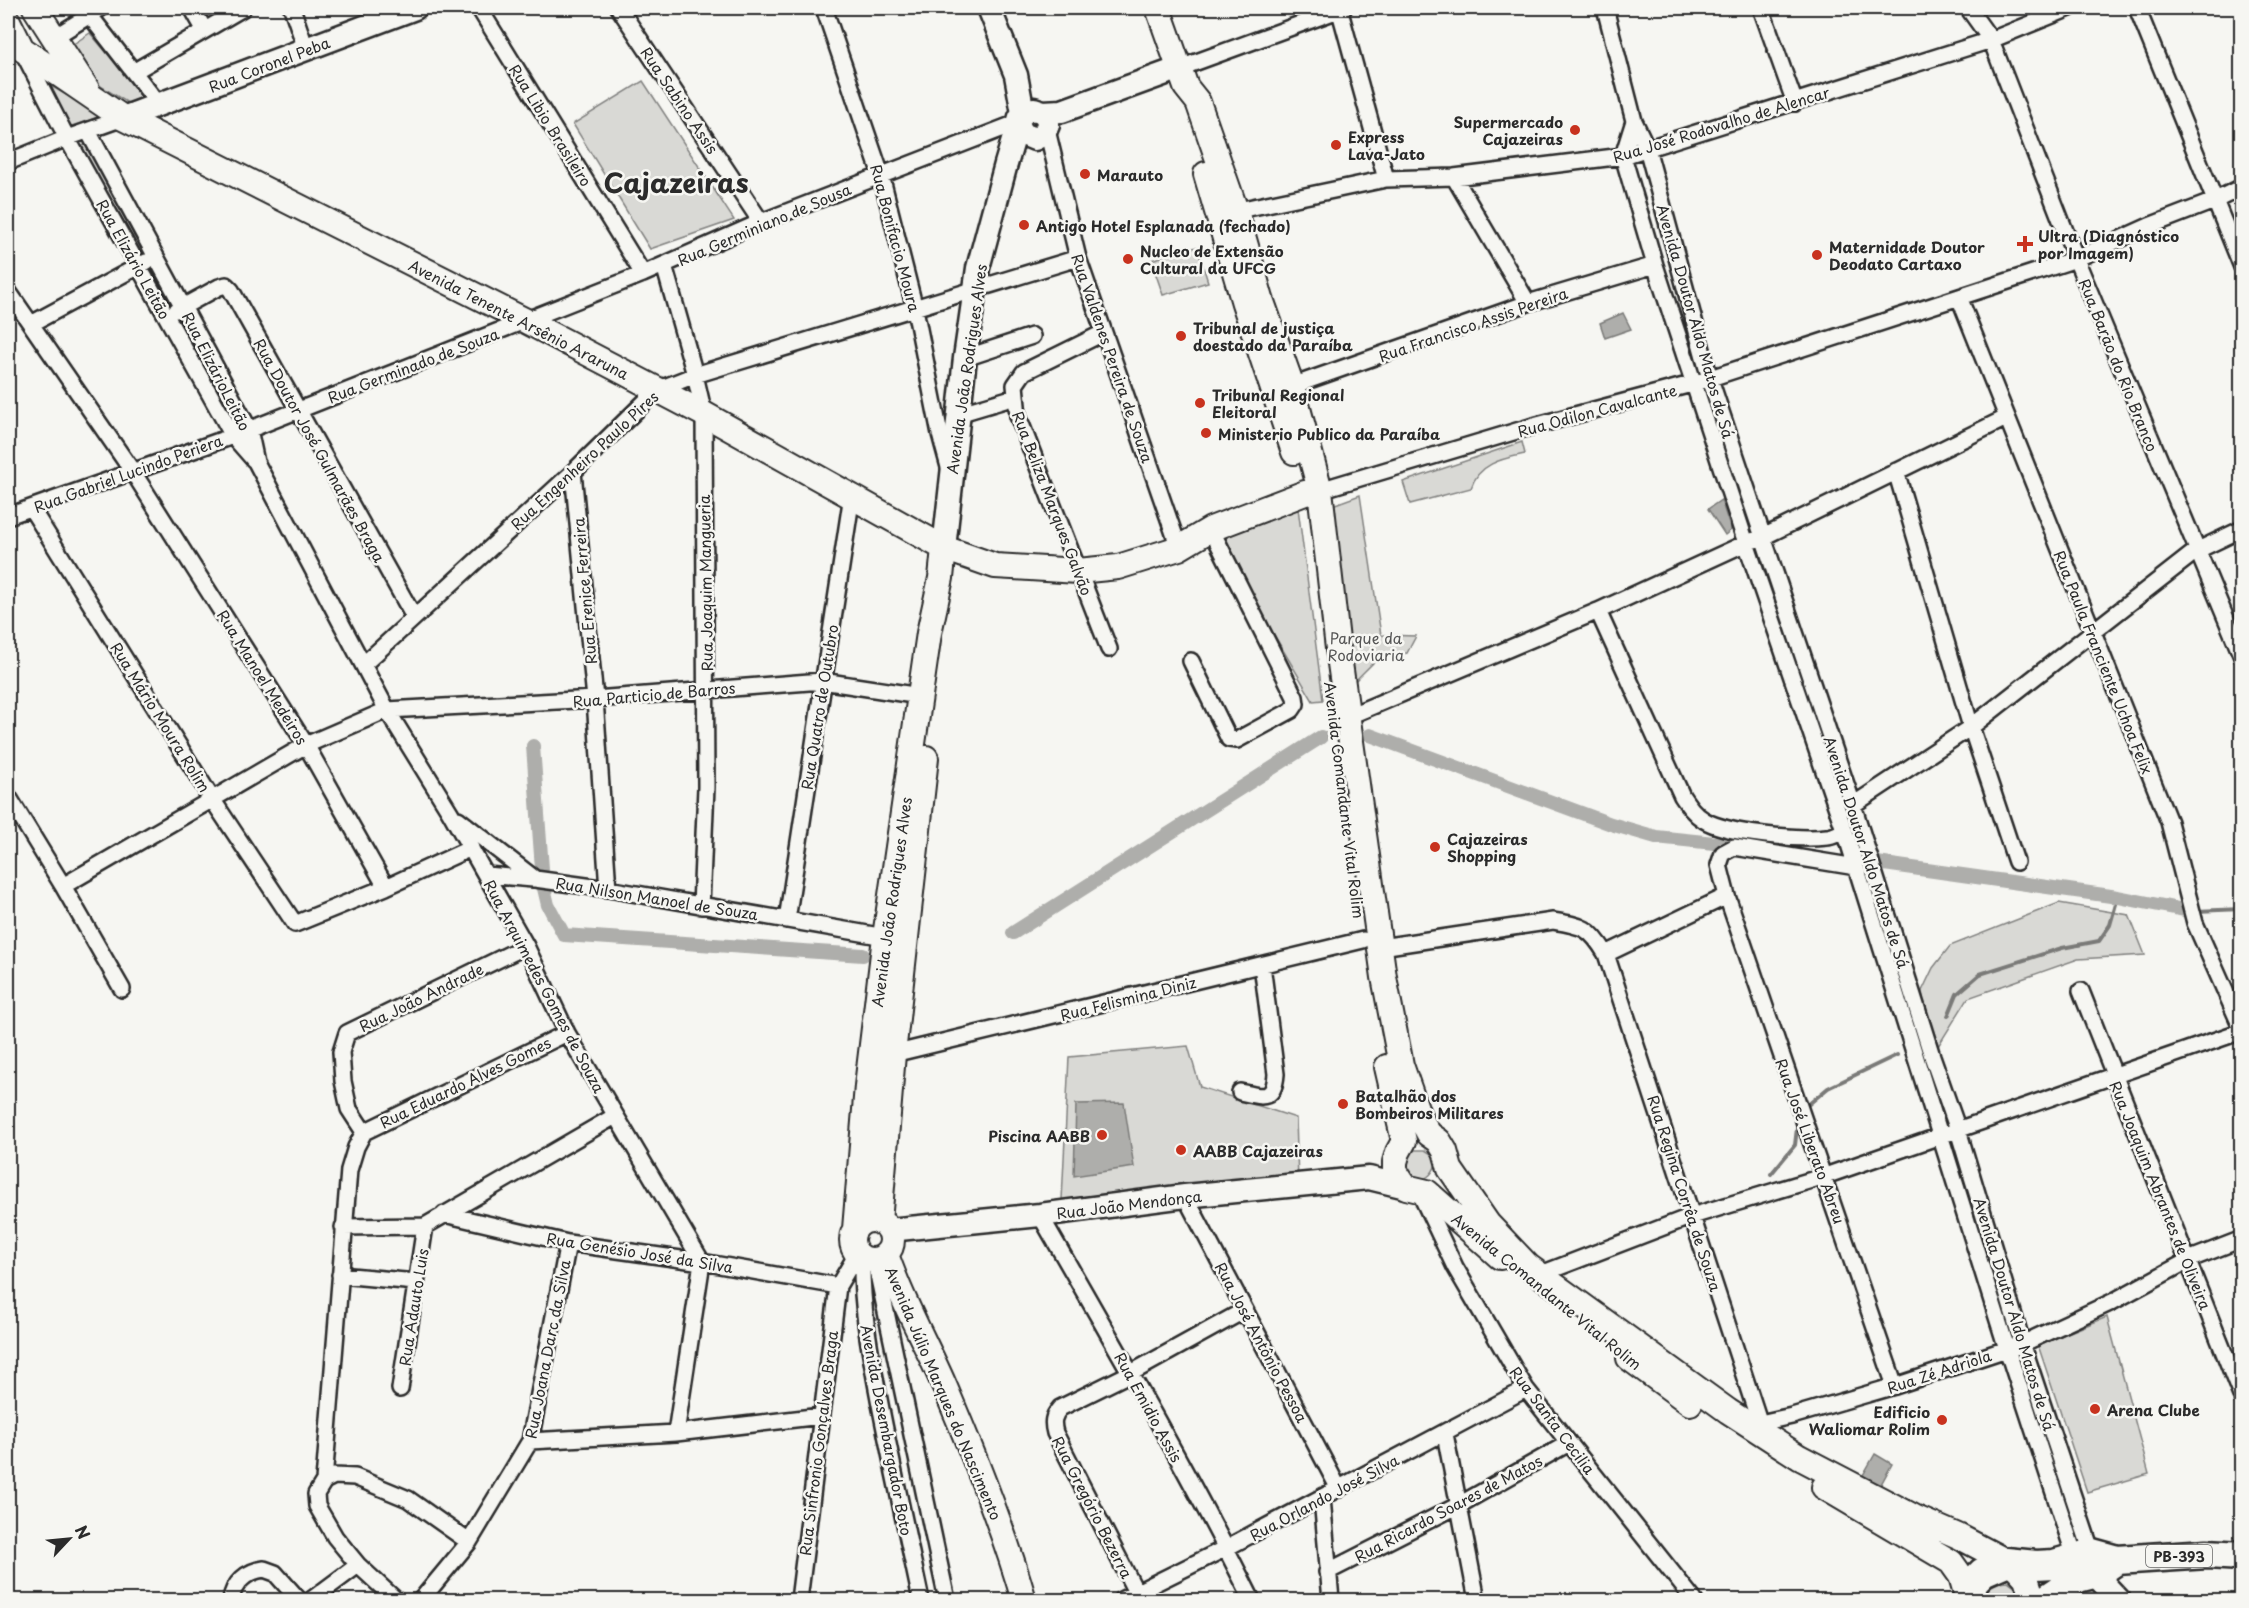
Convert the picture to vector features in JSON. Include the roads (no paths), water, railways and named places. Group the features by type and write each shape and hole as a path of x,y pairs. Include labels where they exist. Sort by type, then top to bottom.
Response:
{"highway":[{"name":"PB-393","path":"2006,1562 2036,1565 2207,1554 2241,1556"},
{"name":"PB-393","path":"2045,1600 2079,1578 2095,1561"},
{"path":"1969,1600 1973,1582 1983,1572 2006,1562"}],"main road":[{"path":"34,8 92,96"},
{"name":"Avenida Comandante Vital Rolim","path":"1158,8 1183,78 1197,102 1227,212 1244,303 1302,474 1313,492 1372,943 1384,976 1401,1065 1418,1114 1429,1134 1439,1141 1445,1150 1450,1169 1488,1224 1528,1266 1728,1412 1761,1428 1808,1462 1914,1517 1958,1536 2022,1572 2033,1600"},
{"path":"8,21 22,49"},
{"name":"Avenida Tenente Arsênio Araruna","path":"22,49 123,118 526,321 704,414 944,548"},
{"name":"Avenida Comandante Vital Rolim","path":"1227,212 1292,386 1313,492 1349,716 1372,943 1378,1036 1401,1149 1395,1171 1520,1274 1660,1382 1763,1452 1950,1562 1961,1576 1969,1600"},
{"name":"Rua Odilon Cavalcante","path":"944,548 995,566 1078,571 1118,567 1179,548 1211,529 1313,492"},
{"name":"Avenida João Rodrigues Alves","path":"855,1229 867,1086 885,937 933,608 941,578 944,548"},
{"name":"Avenida João Rodrigues Alves","path":"884,1226 893,1053 932,702 945,628 945,604 941,578"},
{"path":"1401,1149 1415,1135 1429,1134"},
{"path":"1417,1190 1444,1180 1450,1169"},
{"path":"866,1221 884,1226 892,1243 870,1257 852,1241 855,1229 866,1221"},
{"name":"Avenida Júlio Marques do Nascimento","path":"870,1257 897,1286 943,1384 1010,1550 1024,1600"}],"street":[{"path":"192,8 204,29"},
{"path":"135,71 243,8"},
{"path":"292,8 306,49"},
{"name":"Rua Coronel Peba","path":"123,118 160,106 415,8"},
{"name":"Rua Libio Brasileiro","path":"479,8 643,274"},
{"name":"Rua Sabino Assis","path":"619,8 761,222"},
{"name":"Rua Bonifacio Moura","path":"824,8 881,176 915,309 947,414"},
{"path":"989,8 1016,75 1032,96 1037,122 1183,78 1341,8 1386,179"},
{"name":"Avenida Doutor Aldo Matos de Sá","path":"1605,8 1634,121 1647,148 1686,291 1702,381 1746,543 1856,865 2007,1349 2095,1561"},
{"path":"1761,8 1795,103"},
{"name":"Rua Barāo do Rio Branco","path":"1968,8 1991,40 2076,259 2241,657"},
{"name":"Rua José Rodovalho de Alencar","path":"1227,212 1386,179 1454,177 1623,156 1991,40 2070,8"},
{"path":"2137,8 2241,267"},
{"path":"53,38 92,10 160,106"},
{"name":"Rua Elizário Leitão","path":"22,49 67,138 233,436 256,462"},
{"path":"8,162 123,118"},
{"path":"1623,156 1634,121"},
{"name":"Rua Germiniano de Sousa","path":"643,274 761,222 881,176 1037,122"},
{"name":"Avenida João Rodrigues Alves","path":"944,548 951,473 947,414 965,358 978,268 1006,164 1025,154 1037,122"},
{"name":"Rua Valdenes Pereira de Souza","path":"1037,122 1054,165 1078,258 1179,548"},
{"name":"Rua ElizárioLeitão","path":"88,131 249,429 256,462 387,710"},
{"name":"Avenida Doutor Aldo Matos de Sá","path":"1623,156 1666,298 1702,381 1763,537 1864,837 1932,1056 1958,1130 2022,1344 2095,1561"},
{"path":"1454,177 1528,303"},
{"name":"Rua Odilon Cavalcante","path":"1313,492 1530,427 1702,381 2076,259 2149,226 2214,201 2241,187"},
{"path":"30,324 157,257"},
{"name":"Rua Engenheiro Paulo Pires","path":"363,664 573,472 657,390 695,375 1078,258"},
{"name":"Rua Joaquim Mangueria","path":"664,265 704,414 706,787 701,906"},
{"name":"Rua Francisco Assis Pereira","path":"1292,386 1528,303 1655,265"},
{"name":"Rua Germinado de Souza","path":"249,429 643,274"},
{"name":"Rua Doutor José Gulmarães Braga","path":"184,306 226,285 231,290 414,617"},
{"name":"Rua Manoel Medeiros","path":"8,291 133,472 306,745 386,887"},
{"path":"1666,298 1686,291"},
{"name":"Rua Paula Franciente Uchoa Felix","path":"1959,297 2169,822 2195,923 2241,1030"},
{"path":"166,316 184,306"},
{"name":"Rua Beliza Marques Galvão","path":"1103,333 1024,372 1015,385 1014,397 1018,416 1109,649"},
{"path":"965,358 1032,336"},
{"path":"947,414 1014,397"},
{"path":"1349,716 1598,612 1763,537 2006,418"},
{"name":"Rua Gabriel Lucindo Periera","path":"8,516 249,429"},
{"path":"1896,471 1971,727 2016,862"},
{"name":"Rua Erenice Ferreira","path":"573,472 595,699 608,889"},
{"name":"Rua Quatro de Outubro","path":"787,920 852,495"},
{"name":"Rua Mário Moura Rolim","path":"31,508 212,799 295,924 386,887"},
{"path":"1191,661 1229,739 1237,740 1292,710 1296,704 1295,697 1211,529"},
{"path":"1853,805 1971,727 2196,551 2241,529"},
{"path":"1598,612 1682,796 1692,810 1705,821 1731,829 1786,837 1846,836"},
{"name":"Rua Particio de Barros","path":"387,710 595,699 822,681 920,696"},
{"path":"63,886 306,745 387,710"},
{"name":"Rua Arquimedes Gomes de Souza","path":"387,710 486,874 526,946 567,1033 702,1262"},
{"path":"8,796 122,989"},
{"name":"Rua Nilson Manoel de Souza","path":"450,812 535,879 608,889 885,937"},
{"name":"Rua José Liberato Abreu","path":"1856,865 1734,847 1723,853 1719,865 1727,896 1799,1111 1825,1176 1895,1386"},
{"path":"386,887 471,848"},
{"path":"486,874 535,879"},
{"path":"1606,954 1727,896"},
{"name":"Rua Felismina Diniz","path":"893,1053 1262,965 1372,943 1553,921 1577,925 1595,935 1606,954"},
{"name":"Rua João Andrade","path":"364,1132 349,1109 343,1081 341,1052 347,1033 526,946"},
{"name":"Rua Regina Corrêa de Souza","path":"1606,954 1761,1428"},
{"path":"1240,1092 1262,1097 1271,1093 1275,1086 1276,1074 1262,965"},
{"name":"Rua Joaquim Abrantes de Oliveira","path":"2081,991 2241,1398"},
{"path":"1541,1274 1692,1216 1825,1176 1939,1135 2114,1077 2241,1030"},
{"name":"Rua Eduardo Alves Gomes","path":"364,1132 567,1033"},
{"path":"343,1227 425,1226 615,1116"},
{"path":"364,1132 356,1147 349,1170 324,1481 316,1494 317,1506 335,1538 358,1565 396,1600"},
{"path":"1401,1149 1376,1169 1369,1178 1417,1190"},
{"name":"Rua João Mendonça","path":"884,1226 1040,1215 1185,1196 1369,1178"},
{"name":"Rua Santa Cecilia","path":"1417,1190 1455,1267 1526,1389 1693,1599"},
{"name":"Rua José Antônio Pessoa","path":"1185,1196 1339,1489"},
{"name":"Rua Genésio José da Silva","path":"444,1214 568,1242 702,1262 838,1286"},
{"name":"Rua Emidio Assis","path":"1040,1215 1131,1373 1252,1600"},
{"name":"Rua Adauto Luis","path":"400,1389 425,1226"},
{"name":"Rua Zé Adriola","path":"1761,1428 1792,1416 1895,1386 2022,1344 2112,1302 2187,1261 2241,1239"},
{"name":"Rua Joana Darc da Silva","path":"421,1600 469,1542 530,1441 568,1242"},
{"path":"838,1286 870,1257"},
{"name":"Avenida Desembargador Boto","path":"870,1257 900,1378 947,1600"},
{"name":"Avenida Desembargador Boto","path":"870,1257 863,1303 876,1383 921,1600"},
{"path":"676,1433 702,1262"},
{"path":"340,1275 416,1282"},
{"name":"Rua Sinfronio Gonçalves Braga","path":"799,1600 838,1286"},
{"name":"Rua Gregório Bezerra","path":"1138,1597 1055,1433 1052,1424 1055,1414 1060,1407 1131,1373 1245,1310"},
{"path":"876,1383 900,1378"},
{"name":"Rua Orlando José Silva","path":"1121,1600 1138,1597 1526,1389"},
{"path":"530,1441 676,1433 821,1416"},
{"path":"1445,1434 1477,1600"},
{"name":"Rua Ricardo Soares de Matos","path":"1327,1572 1459,1505 1569,1443"},
{"path":"324,1481 334,1476 355,1478 408,1499 469,1542"},
{"path":"1322,1498 1331,1600"},
{"path":"2095,1561 2102,1582 2119,1600"},
{"path":"231,1600 234,1589 243,1576 264,1569 275,1573 310,1600 358,1565"},
{"path":"1675,1600 1693,1599"}],"waterway":[{"path":"1370,735 1611,824 1656,837 1743,846"},
{"path":"1013,933 1321,737"},
{"path":"533,746 542,869"},
{"path":"1863,861 2118,897 2184,910"},
{"path":"542,880 548,905 564,935 863,955"},
{"path":"1948,1016 1957,994 1980,974 2062,948 2099,941 2110,925 2118,897"},
{"path":"2196,911 2242,909"},
{"path":"1803,1109 1828,1088 1897,1055"},
{"path":"1771,1174 1795,1145 1798,1120"}],"place":[{"name":"Supermercado Cajazeiras","path":"1575,130"},
{"name":"Express Lava-Jato","path":"1336,145"},
{"name":"Marauto","path":"1085,174"},
{"name":"Antigo Hotel Esplanada (fechado)","path":"1024,225"},
{"name":"Ultra (Diagnóstico por Imagem)","path":"2025,244"},
{"name":"Maternidade Doutor Deodato Cartaxo","path":"1817,255"},
{"name":"Nucleo de Extensão Cultural da UFCG","path":"1128,259"},
{"name":"Tribunal de justiça doestado da Paraíba","path":"1181,336"},
{"name":"Tribunal Regional Eleitoral","path":"1200,403"},
{"name":"Ministerio Publico da Paraíba","path":"1206,433"},
{"name":"Cajazeiras Shopping","path":"1435,847"},
{"name":"Batalhão dos Bombeiros Militares","path":"1343,1104"},
{"name":"Piscina AABB","path":"1102,1135"},
{"name":"AABB Cajazeiras","path":"1181,1150"},
{"name":"Arena Clube","path":"2095,1409"},
{"name":"Edificio Waliomar Rolim","path":"1942,1420"}],"district":[{"name":"Cajazeiras","path":"676,181"}],"park label":[{"name":"Parque da Rodoviaria","path":"1366,646"}]}
